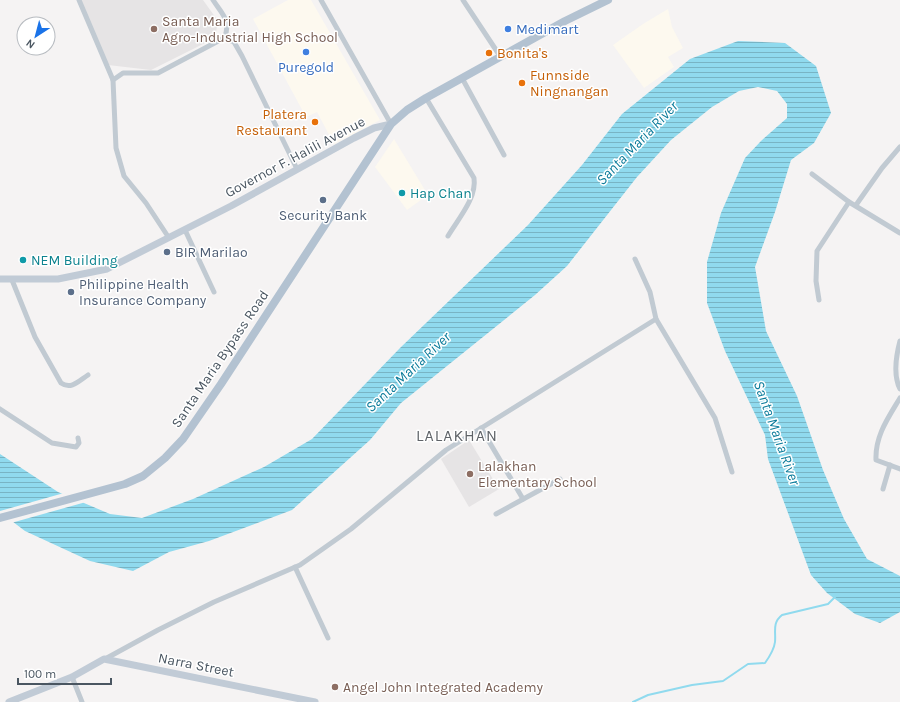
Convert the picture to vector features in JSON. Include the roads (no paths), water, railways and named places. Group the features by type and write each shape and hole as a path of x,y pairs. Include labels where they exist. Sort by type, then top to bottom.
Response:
{"main road":[{"name":"Governor F. Halili Avenue","path":"0,279 58,279 94,273 107,269 185,230 374,128 391,124 407,110 426,98 500,56 605,1"},
{"name":"Santa Maria Bypass Road","path":"0,518 124,484 143,476 165,458 183,439 221,384 391,124"},
{"path":"8,702 72,677 104,660"},
{"name":"Narra Street","path":"104,660 315,702"}],"street":[{"path":"78,0 113,80 116,148 124,176 146,203 169,238"},
{"path":"113,80 123,73 158,73 224,38 228,30 228,23 213,0"},
{"path":"321,0 391,124"},
{"path":"463,0 500,56"},
{"path":"224,38 234,42 242,56 297,169"},
{"path":"462,78 504,156"},
{"path":"426,98 474,178 475,187 471,197 448,236"},
{"path":"856,205 882,168 900,147"},
{"path":"812,174 849,202 856,205 884,225 900,232"},
{"path":"819,300 816,281 817,251 849,202"},
{"path":"185,230 214,292"},
{"path":"635,259 650,292 656,319 715,418 732,472"},
{"path":"12,280 35,337 62,383 66,386 72,386 88,375"},
{"path":"104,660 158,630 214,602 295,567 351,530 446,450 656,319"},
{"path":"900,341 897,354 897,383 900,389"},
{"path":"900,398 887,420 876,446 876,460 900,469"},
{"path":"0,409 52,443 76,447 79,443 78,438"},
{"path":"481,428 523,499"},
{"path":"883,489 890,465"},
{"path":"496,514 560,479"},
{"path":"295,567 328,638"},
{"path":"72,677 82,702"}],"water":[{"name":"Santa Maria River","path":"738,41 785,43 816,66 831,113 814,143 791,160 775,212 755,267 766,331 797,396 823,470 844,519 867,559 900,576 900,612 880,623 855,614 827,593 811,575 768,459 765,435 725,351 707,303 707,262 721,213 745,158 761,141 787,118 787,104 777,91 758,87 739,91 712,107 671,140 637,177 567,266 535,295 401,403 370,440 292,510 209,541 169,552 133,571 90,561 25,531 0,512 0,454 58,492 110,514 142,518 193,499 264,467 312,439 400,348 528,225 582,165 622,114 690,59"}],"waterway":[{"path":"633,702 648,695 692,685 723,681 748,664 765,663 774,648 775,627 777,621 782,615 828,604 836,596"}],"place":[{"name":"Santa Maria Agro-Industrial High School","path":"154,29"},
{"name":"Medimart","path":"508,29"},
{"name":"Puregold","path":"306,52"},
{"name":"Bonita's","path":"489,53"},
{"name":"Funnside Ningnangan","path":"522,83"},
{"name":"Platera Restaurant","path":"315,122"},
{"name":"Hap Chan","path":"402,193"},
{"name":"Security Bank","path":"323,200"},
{"name":"BIR Marilao","path":"167,252"},
{"name":"NEM Building","path":"23,260"},
{"name":"Philippine Health Insurance Company","path":"71,292"},
{"name":"Lalakhan Elementary School","path":"470,474"},
{"name":"Angel John Integrated Academy","path":"335,687"}],"district":[{"name":"LALAKHAN","path":"457,435"}]}
